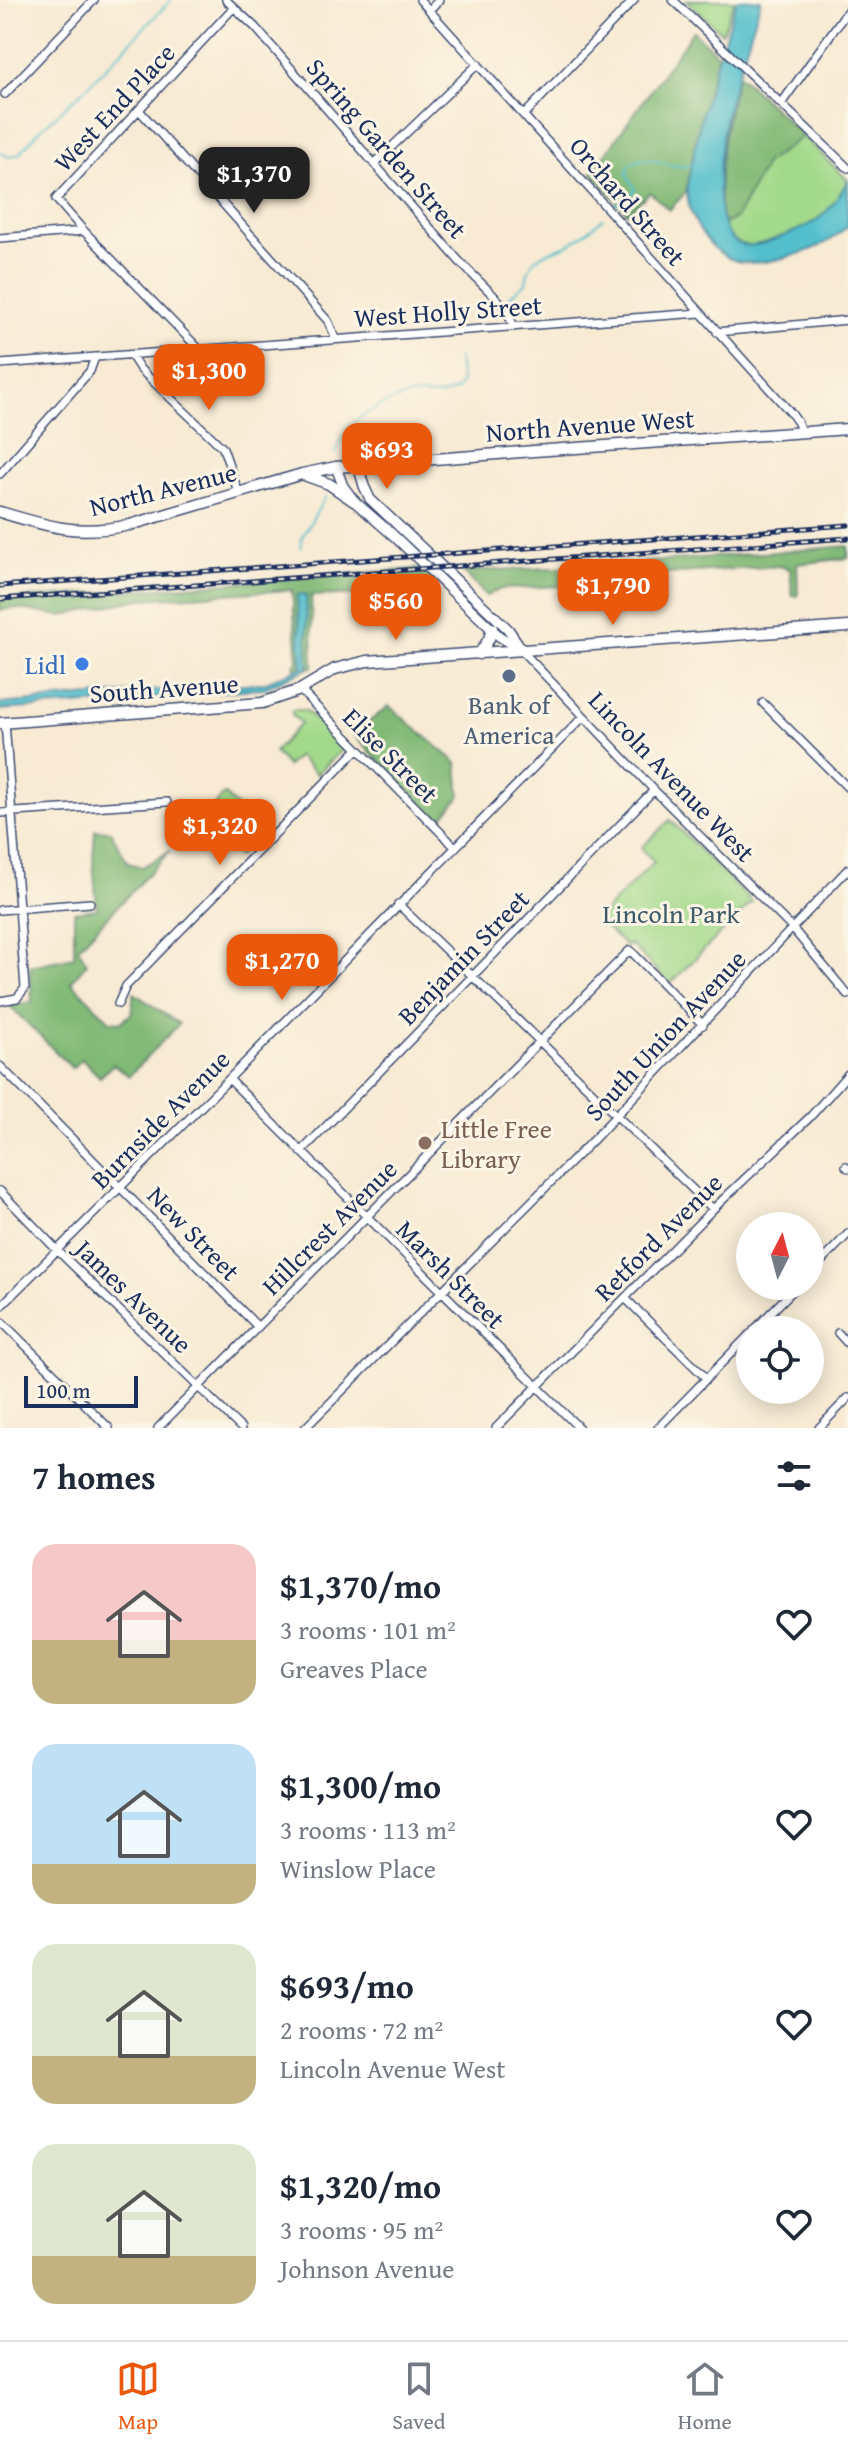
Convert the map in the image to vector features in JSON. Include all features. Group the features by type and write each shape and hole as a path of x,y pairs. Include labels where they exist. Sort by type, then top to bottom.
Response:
{"main road":[{"name":"North Avenue West","path":"336,467 848,429"},
{"name":"North Avenue","path":"0,512 67,530 104,531 336,467"},
{"path":"302,474 329,484 354,501"},
{"name":"South Avenue","path":"2,722 262,703 300,690 348,665 367,661 848,627"},
{"path":"479,654 492,628"}],"street":[{"path":"5,94 94,0"},
{"name":"Spring Garden Street","path":"226,0 255,27 459,261 502,304 514,326"},
{"name":"Orchard Street","path":"420,0 791,413 801,432"},
{"path":"429,10 439,0"},
{"path":"525,114 634,0"},
{"path":"673,0 847,168"},
{"name":"West End Place","path":"84,231 56,199 234,7"},
{"path":"781,104 848,10"},
{"path":"374,164 478,64"},
{"path":"139,110 328,321 336,339"},
{"path":"0,238 84,231 199,349"},
{"name":"West Holly Street","path":"0,364 700,313"},
{"path":"717,332 848,320"},
{"path":"131,355 140,369 223,448 239,494"},
{"path":"0,474 90,371 95,357"},
{"name":"Lincoln Avenue West","path":"358,465 370,499 508,629 522,651 583,717 793,929 848,995"},
{"name":"Lincoln Avenue West","path":"336,467 343,486 354,501 499,636 522,651"},
{"name":"Elise Street","path":"300,690 455,847"},
{"path":"763,703 848,788"},
{"name":"Burnside Avenue","path":"0,1307 229,1079 583,717"},
{"path":"0,1001 17,998 25,988 13,811 2,722"},
{"path":"118,1004 126,986 358,749"},
{"name":"Benjamin Street","path":"301,1152 654,790"},
{"path":"0,813 167,802"},
{"name":"South Union Avenue","path":"305,1428 617,1115 848,869"},
{"path":"0,910 90,903"},
{"path":"398,904 713,1209"},
{"name":"Hillcrest Avenue","path":"158,1428 630,950 703,1025"},
{"name":"New Street","path":"0,1066 258,1327"},
{"name":"Retford Avenue","path":"496,1428 713,1209 810,1117 848,1074"},
{"name":"Marsh Street","path":"229,1079 579,1428"},
{"name":"James Avenue","path":"0,1191 241,1428"},
{"path":"824,1259 848,1234"},
{"path":"625,1298 706,1378"},
{"path":"768,1316 783,1300"},
{"path":"0,1320 109,1428"},
{"path":"838,1333 848,1344"},
{"path":"658,1428 736,1348"},
{"path":"819,1428 848,1398"}],"green space":[{"path":"686,0 735,0 722,33"},
{"path":"693,31 718,55 698,130 687,191 669,210 650,192 627,213 592,173"},
{"path":"738,74 848,180 834,205 815,222 792,234 756,245 738,242 722,225"},
{"path":"738,74 803,136 766,163 736,218 722,225 722,149"},
{"path":"848,546 848,558 797,564 798,596 792,595 790,569 779,566 638,576 583,585 501,589 486,596 463,571 589,567"},
{"path":"430,568 437,579 422,592 311,596 313,666 297,673 294,665 298,661 292,590 140,599 61,616 15,608 0,610 0,600"},
{"path":"389,706 457,763 460,797 438,822 353,734"},
{"path":"292,710 305,710 345,747 317,774 298,756 287,766 274,752 301,723 292,715"},
{"path":"224,794 262,833 238,856 199,825"},
{"name":"Lincoln Park","path":"670,820 752,902 670,984 630,944 626,947 597,919 654,862 641,848"},
{"path":"95,830 110,831 128,863 142,867 170,851 78,948 87,963 71,982 110,1021 121,1022 131,1014 134,993 179,1024 129,1076 113,1064 100,1077 82,1059 72,1068 10,1006 32,1002 30,966 74,957 74,912 97,909 93,861"}],"water":[{"path":"737,0 761,0 727,111 722,143 720,208 724,226 732,239 745,245 757,245 810,224 834,203 848,180 848,226 832,239 810,250 786,258 750,263 730,259 711,244 691,212 687,189 702,114"},
{"path":"306,594 308,668 265,688 151,698 150,691 264,683 302,667 297,595"},
{"path":"137,692 137,699 132,701 0,710 0,704"}],"waterway":[{"path":"0,152 8,157 19,154 171,0"},
{"path":"615,205 635,189 627,175 628,166 634,162 650,160 693,166"},
{"path":"508,298 526,283 535,259 571,243 603,218"},
{"path":"336,453 347,429 371,411 402,398 439,396 458,389 461,382 458,358"},
{"path":"301,548 302,537 326,496"}],"railway":[{"path":"0,586 848,525"},
{"path":"0,599 848,538"}],"place":[{"name":"Lidl","path":"82,664"},
{"name":"Bank of America","path":"509,676"},
{"name":"Little Free Library","path":"425,1143"}]}
